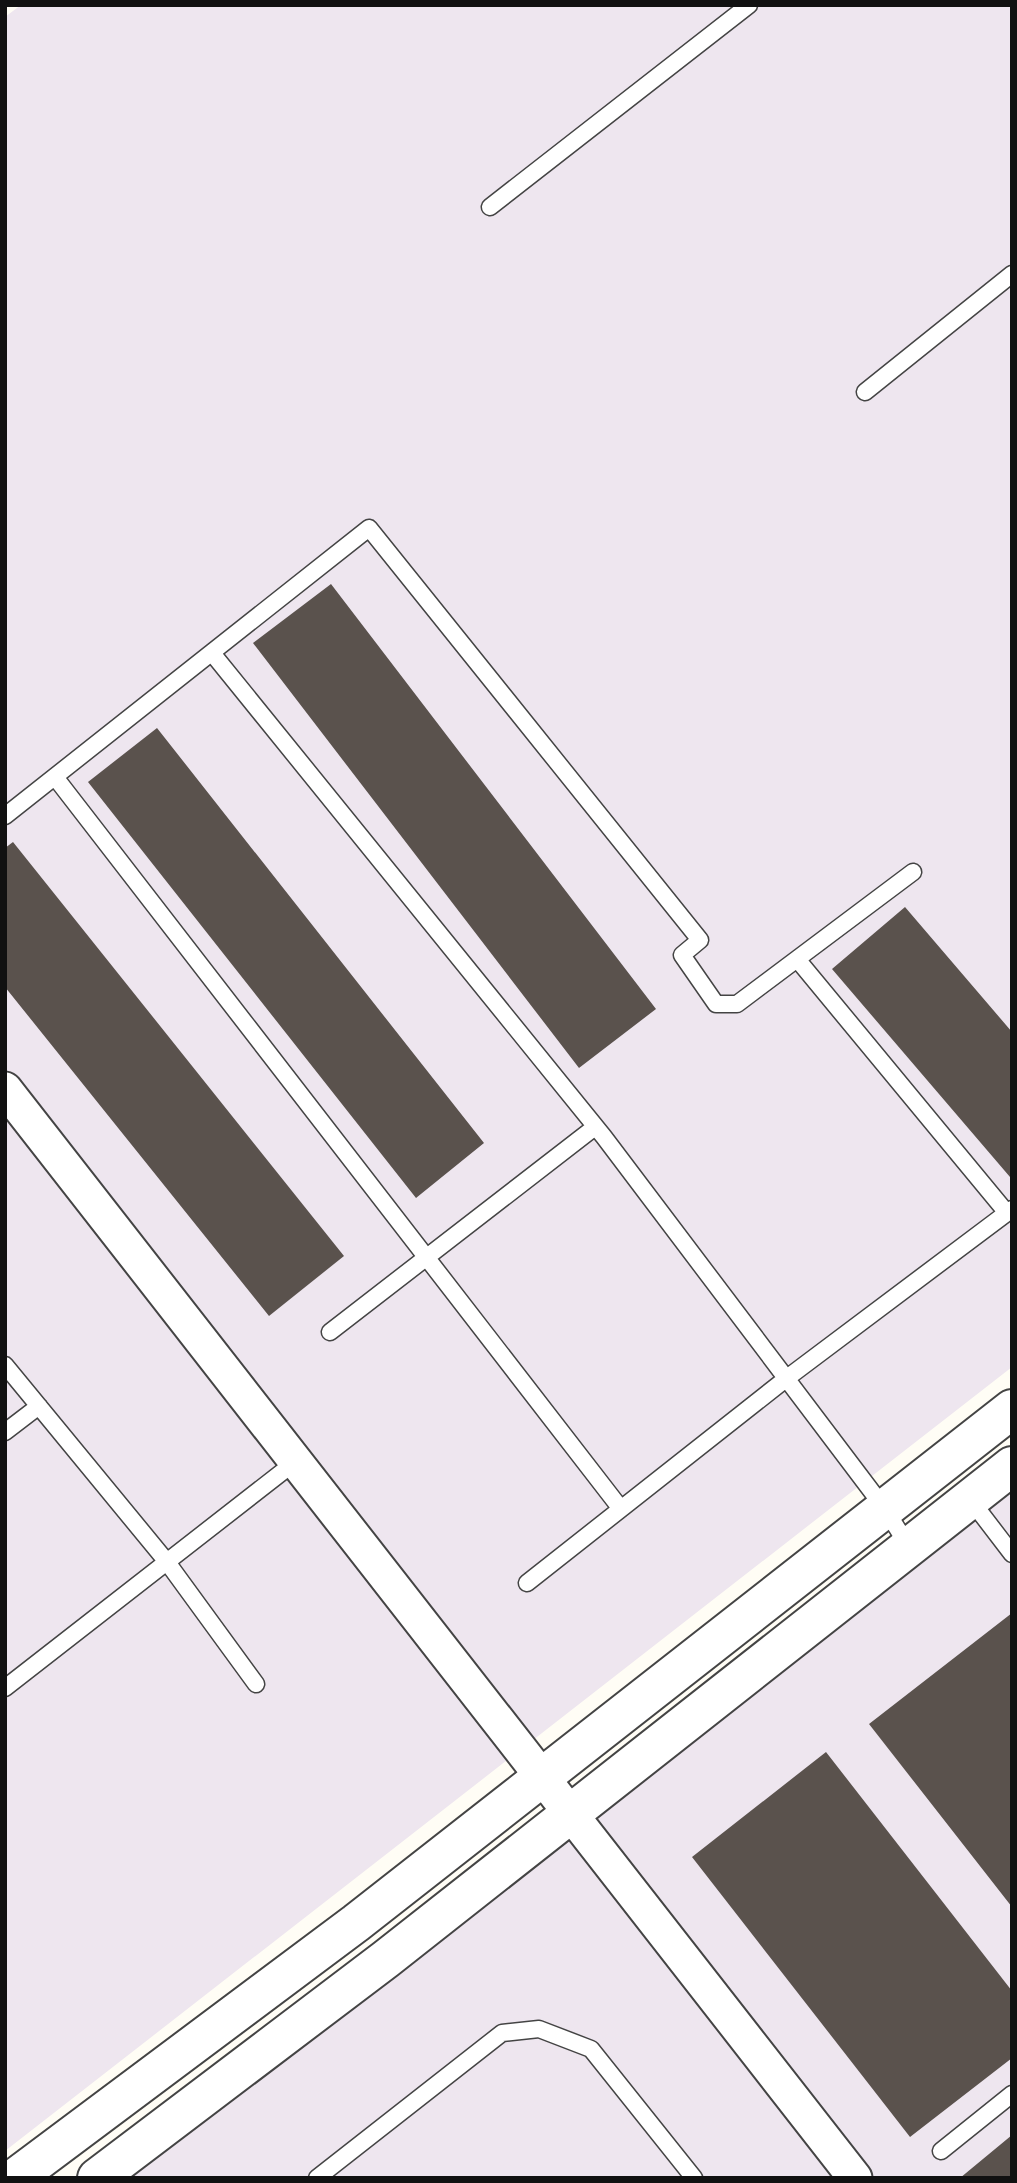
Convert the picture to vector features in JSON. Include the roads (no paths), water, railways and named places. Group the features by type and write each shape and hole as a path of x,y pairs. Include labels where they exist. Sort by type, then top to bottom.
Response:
{"street":[{"path":"5,1089 855,2178"},
{"path":"15,2178 356,1923 885,1508 1008,1418"},
{"path":"97,2178 386,1959 1012,1466"}],"lane":[{"path":"490,207 749,5"},
{"path":"865,392 1012,274"},
{"path":"5,816 369,528 700,940 681,955 716,1004 737,1004 913,872"},
{"path":"212,653 595,1127 885,1508 909,1547"},
{"path":"55,777 621,1509"},
{"path":"527,1583 787,1378 1009,1211 797,959"},
{"path":"330,1332 595,1127"},
{"path":"5,1365 167,1562 256,1684"},
{"path":"5,1432 38,1406"},
{"path":"5,1688 295,1462"},
{"path":"970,1499 1012,1554"},
{"path":"317,2178 502,2034 539,2029 591,2049 694,2178"},
{"path":"941,2151 1012,2094"}]}
